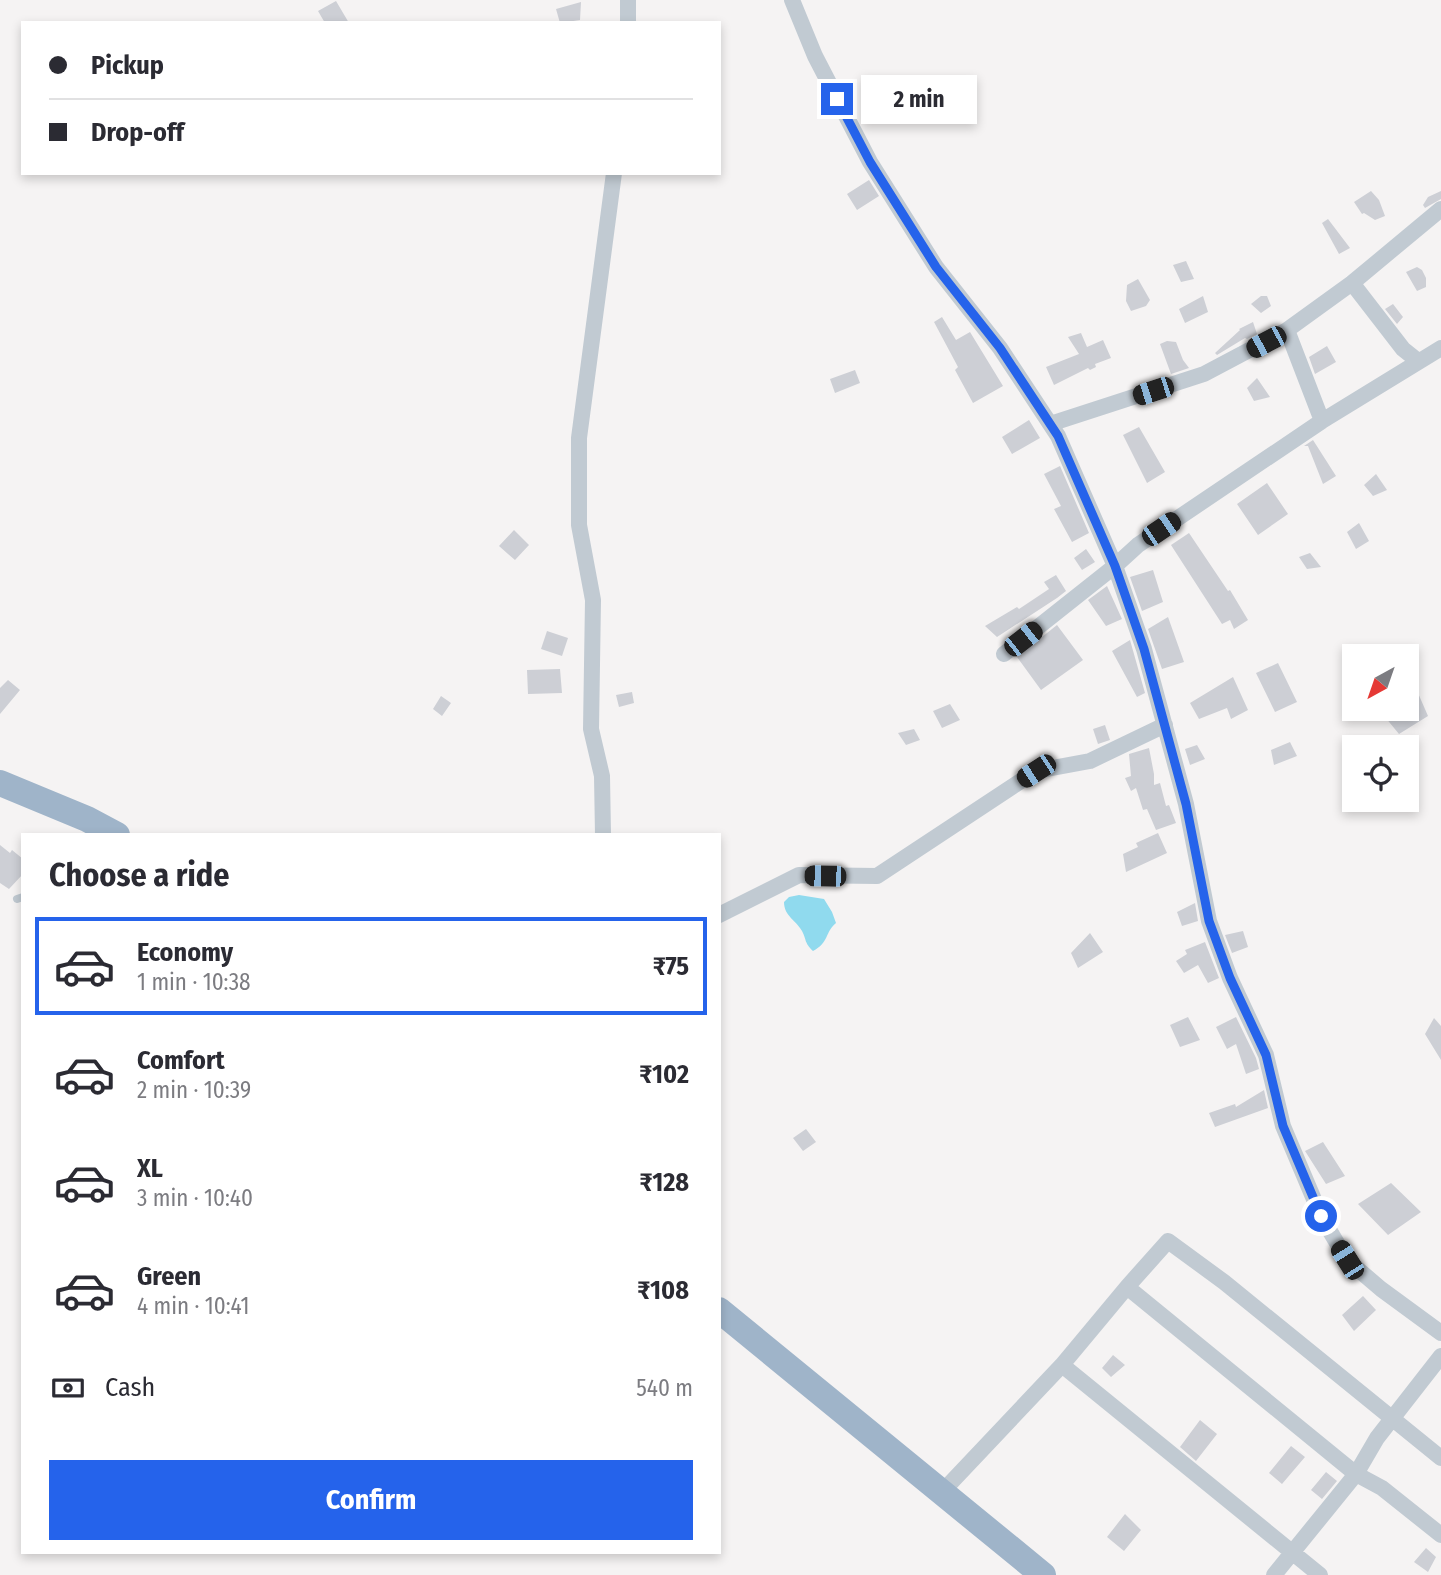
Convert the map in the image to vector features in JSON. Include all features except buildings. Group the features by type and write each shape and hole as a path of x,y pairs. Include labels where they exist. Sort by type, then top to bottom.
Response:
{"highway":[{"path":"0,783 112,833"},
{"path":"721,1312 1042,1575"}],"street":[{"path":"628,0 628,21"},
{"path":"792,0 815,56 870,162 936,267 1000,348 1058,436 1115,566 1144,649 1186,804 1209,921 1230,978 1266,1055 1283,1126 1321,1216 1347,1260 1441,1333"},
{"path":"603,833 602,776 591,729 593,600 579,525 579,438 614,175"},
{"path":"1050,424 1204,374 1287,330 1352,283 1441,209"},
{"path":"1352,283 1404,349 1418,361"},
{"path":"1287,330 1322,421"},
{"path":"1004,654 1138,545 1322,421 1441,348"},
{"path":"721,914 799,876 877,876 1036,771 1090,761 1165,725"},
{"path":"942,1492 1062,1365 1168,1241 1224,1282 1441,1458"},
{"path":"1128,1287 1356,1474 1382,1488 1441,1535"},
{"path":"1274,1575 1356,1474 1377,1438 1441,1356"},
{"path":"1062,1365 1320,1575"}],"water":[{"path":"799,895 824,899 836,923 822,945 813,951 785,907 784,902 789,897"}],"route":[{"path":"837,99 870,162 936,267 1000,348 1058,436 1115,566 1144,649 1186,804 1209,921 1230,978 1266,1055 1283,1126 1321,1216"}]}
